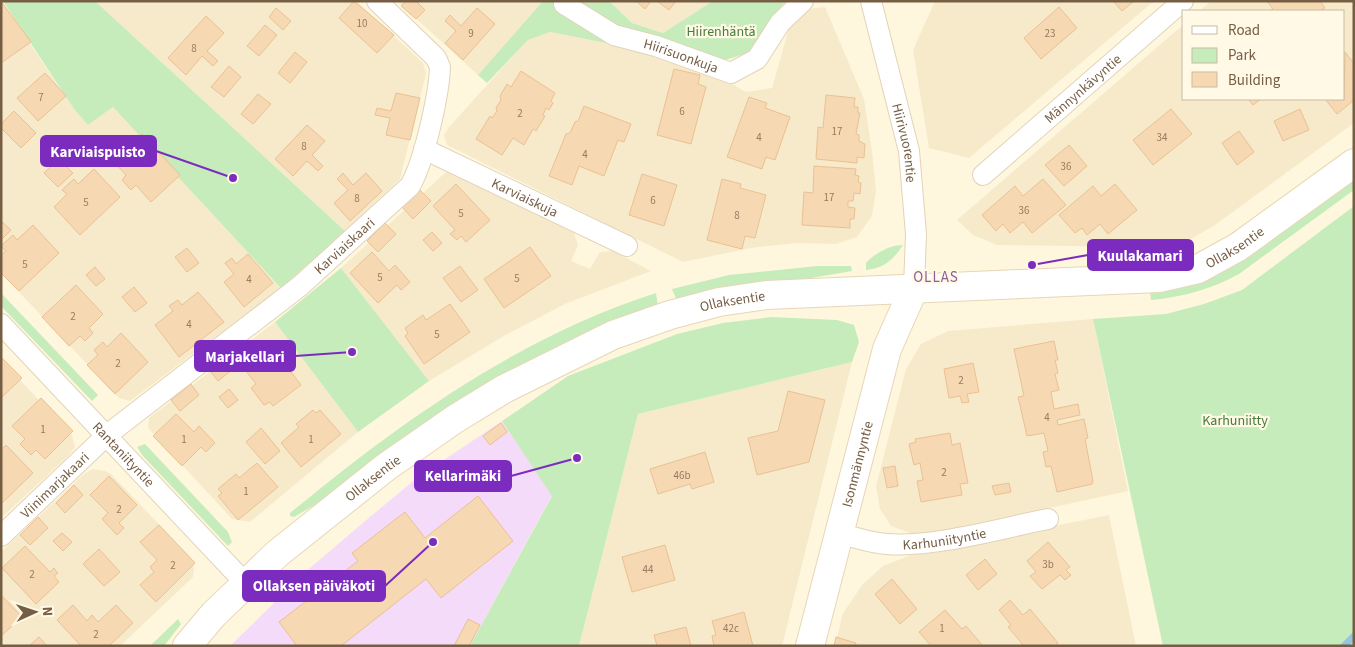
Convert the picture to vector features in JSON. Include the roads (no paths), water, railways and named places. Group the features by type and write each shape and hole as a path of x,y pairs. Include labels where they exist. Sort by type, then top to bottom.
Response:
{"street":[{"name":"Karviaiskaari","path":"107,435 300,286 389,208 410,186 418,173 440,67 436,58 377,1"},
{"name":"Hiirisuonkuja","path":"564,4 614,35 656,46 731,74 757,60 780,23 803,1"},
{"name":"Hiirivuorentie","path":"870,1 908,151 916,234 914,288"},
{"name":"Männynkävyntie","path":"983,175 1183,1"},
{"name":"Karviaiskuja","path":"424,149 627,246"},
{"name":"Ollaksentie","path":"187,646 214,614 278,553 419,442 504,389 613,335 670,315 719,302 767,295 1159,278 1198,269 1238,247 1354,163"},
{"name":"Isonmännyntie","path":"810,646 886,349 914,288"},
{"name":"Rantaniityntie","path":"1,324 246,584"},
{"name":"Viinimarjakaari","path":"1,536 107,435"},
{"name":"Karhuniityntie","path":"838,532 885,544 903,545 936,541 1048,519"}],"waterway":[{"path":"1344,646 1354,636"}],"place":[{"name":"Karviaispuisto","path":"233,178"},
{"name":"Kuulakamari","path":"1032,265"},
{"name":"Marjakellari","path":"352,352"},
{"name":"Kellarimäki","path":"577,458"},
{"name":"Ollaksen päiväkoti","path":"433,542"}],"district":[{"name":"OLLAS","path":"936,277"}],"park label":[{"name":"Hiirenhäntä","path":"721,31"},
{"name":"Karhuniitty","path":"1235,420"}]}
